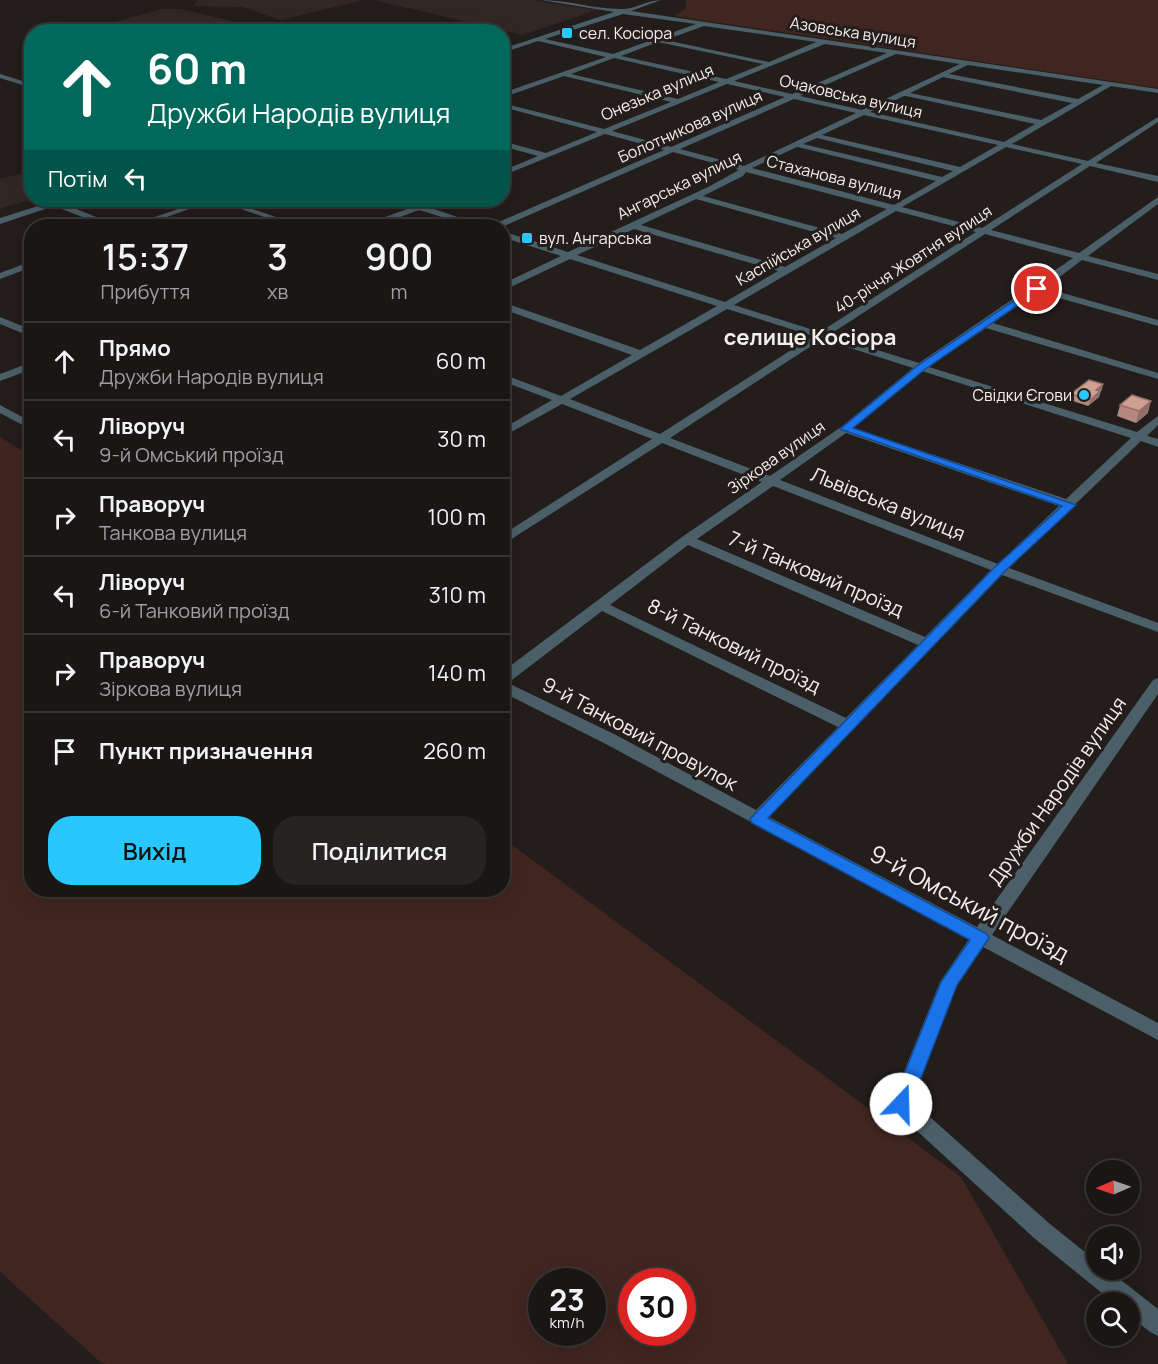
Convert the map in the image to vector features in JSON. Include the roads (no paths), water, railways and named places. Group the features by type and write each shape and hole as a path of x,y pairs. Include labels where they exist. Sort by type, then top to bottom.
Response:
{"street":[{"name":"Азовська вулиця","path":"544,0 1158,92"},
{"path":"510,48 658,0"},
{"path":"510,93 705,23"},
{"name":"Очаковська вулиця","path":"537,39 1158,179"},
{"path":"657,40 771,64"},
{"name":"Онезька вулиця","path":"510,171 825,41"},
{"name":"Болотникова вулиця","path":"510,220 895,52"},
{"name":"Ангарська вулиця","path":"510,284 967,63"},
{"path":"0,71 14,71 24,74"},
{"path":"564,74 678,101"},
{"path":"943,75 1080,102"},
{"path":"0,76 24,84"},
{"name":"Каспійська вулиця","path":"510,430 1110,84"},
{"path":"24,86 14,87 24,90"},
{"path":"906,94 1043,123"},
{"name":"Стаханова вулиця","path":"510,107 1158,277"},
{"name":"40-річчя Жовтня вулиця","path":"510,536 1158,119"},
{"path":"817,136 961,170"},
{"path":"510,145 547,156"},
{"path":"798,145 944,180"},
{"path":"695,196 842,237"},
{"name":"Зіркова вулиця","path":"510,674 687,540 845,429 920,368 1145,214 1158,200"},
{"path":"0,221 41,207"},
{"path":"63,207 95,219"},
{"path":"155,219 190,207"},
{"path":"240,207 276,219"},
{"path":"388,219 420,207 457,219"},
{"path":"631,225 788,271"},
{"path":"510,237 1158,443"},
{"path":"0,276 24,267"},
{"path":"1037,289 1158,322"},
{"path":"510,308 641,354"},
{"path":"0,320 24,330"},
{"path":"984,324 1158,376"},
{"path":"0,378 24,368"},
{"name":"Львівська вулиця","path":"510,380 1158,628"},
{"path":"0,408 24,422"},
{"path":"757,819 1000,569 1158,419"},
{"path":"845,429 1070,505"},
{"name":"7-й Танковий проїзд","path":"687,540 929,644"},
{"name":"8-й Танковий проїзд","path":"602,606 848,724"},
{"name":"Дружби Народів вулиця","path":"1158,683 949,982 901,1104 1042,1231 1158,1324"},
{"name":"9-й Танковий провулок","path":"510,690 608,738 757,819"},
{"name":"9-й Омський проїзд","path":"757,819 1158,1032"}],"place":[{"name":"сел. Косіора","path":"567,33"},
{"name":"вул. Ангарська","path":"527,238"},
{"name":"Свідки Єгови","path":"1084,395"}],"district":[{"name":"селище Косіора","path":"810,337"}]}
